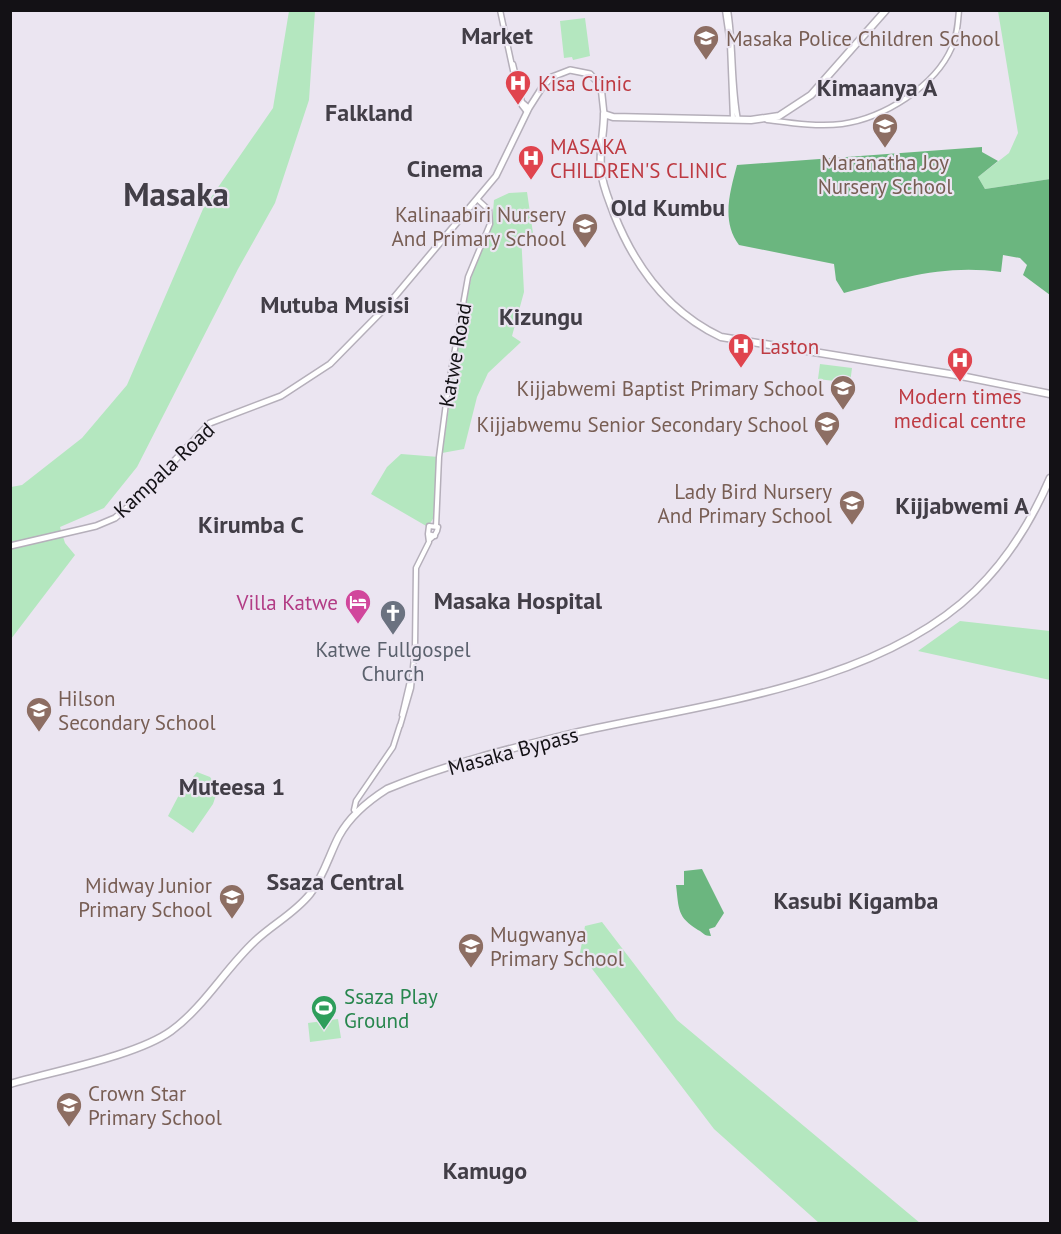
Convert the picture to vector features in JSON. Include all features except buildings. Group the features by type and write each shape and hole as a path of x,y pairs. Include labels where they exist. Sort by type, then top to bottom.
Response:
{"highway":[{"path":"886,10 805,101 789,112 765,120 604,117 600,157 602,179 624,238 634,259 652,284 692,322 721,337 739,342 961,376 1050,394"},
{"name":"Masaka Bypass","path":"10,1084 138,1048 170,1032 198,1006 255,941 302,903 319,881 339,836 357,811 387,789 459,765 575,733 767,692 881,652 916,634 975,591 1019,539 1050,478"}],"main road":[{"name":"Kampala Road","path":"10,546 96,526 122,514 210,423 281,396 322,371 386,307 477,200 501,168 528,110 545,83 562,74 580,70 594,77 602,90 604,117"}],"street":[{"path":"500,10 520,103 528,110"},
{"path":"726,10 735,119"},
{"path":"765,120 834,125 856,122 886,109 916,90 937,69 953,43 959,10"},
{"name":"Katwe Road","path":"436,527 434,520 448,388 468,276 490,221 489,210 477,200"},
{"path":"429,540 429,526 434,520"},
{"path":"357,811 354,810 356,801 393,747 409,701 415,647 414,578 416,568 429,540 435,536 438,527 429,526"},
{"path":"428,534 435,536"}],"green space":[{"path":"289,11 315,11 309,100 275,203 238,269 137,467 104,508 60,527 65,543 75,555 11,639 11,487 22,485 82,438 127,385 203,209 273,108"},
{"path":"998,11 1050,11 1050,179 985,189 978,177 1009,153 1018,133"},
{"path":"585,18 590,56 573,60 572,57 564,58 560,21"},
{"path":"982,147 982,152 998,161 978,177 985,189 1050,179 1050,295 1023,275 1027,265 1020,258 1003,255 1001,272 940,271 844,293 836,280 834,264 739,245 733,236 729,206 737,165"},
{"path":"527,192 533,233 521,234 524,292 512,336 521,342 488,373 477,397 464,449 442,453 465,305 476,258 492,224 494,200 509,193"},
{"path":"820,364 852,368 850,383 818,379"},
{"path":"401,454 439,457 434,517 428,527 371,494 387,467"},
{"path":"960,621 1050,631 1050,680 918,651"},
{"path":"197,772 210,777 218,789 213,804 193,833 168,816 180,793"},
{"path":"702,869 724,913 715,927 709,929 711,936 704,934 686,921 680,912 678,900 676,885 684,885 684,871"},
{"path":"602,922 677,1020 920,1223 819,1223 714,1129 580,953 585,926"},
{"name":"Ssaza Play Ground","path":"338,1019 341,1038 310,1042 308,1023"}],"place":[{"name":"Masaka Police Children School","path":"706,61"},
{"name":"Kisa Clinic","path":"518,106"},
{"name":"Maranatha Joy Nursery School","path":"885,149"},
{"name":"MASAKA CHILDREN'S CLINIC","path":"531,181"},
{"name":"Kalinaabiri Nursery And Primary School","path":"585,249"},
{"name":"Laston","path":"741,369"},
{"name":"Modern times medical centre","path":"960,383"},
{"name":"Kijjabwemi Baptist Primary School","path":"843,411"},
{"name":"Kijjabwemu Senior Secondary School","path":"827,447"},
{"name":"Lady Bird Nursery And Primary School","path":"852,526"},
{"name":"Villa Katwe","path":"358,625"},
{"name":"Katwe Fullgospel Church","path":"393,636"},
{"name":"Hilson Secondary School","path":"39,733"},
{"name":"Midway Junior Primary School","path":"232,920"},
{"name":"Mugwanya Primary School","path":"471,969"},
{"name":"Ssaza Play Ground","path":"324,1031"},
{"name":"Crown Star Primary School","path":"69,1128"}],"district":[{"name":"Market","path":"497,35"},
{"name":"Kimaanya A","path":"877,87"},
{"name":"Falkland","path":"369,112"},
{"name":"Cinema","path":"445,168"},
{"name":"Masaka","path":"176,193"},
{"name":"Old Kumbu","path":"668,207"},
{"name":"Mutuba Musisi","path":"335,304"},
{"name":"Kizungu","path":"541,316"},
{"name":"Kijjabwemi A","path":"962,505"},
{"name":"Kirumba C","path":"251,524"},
{"name":"Masaka Hospital","path":"518,600"},
{"name":"Muteesa 1","path":"232,786"},
{"name":"Ssaza Central","path":"335,881"},
{"name":"Kasubi Kigamba","path":"856,900"},
{"name":"Kamugo","path":"485,1170"}]}
